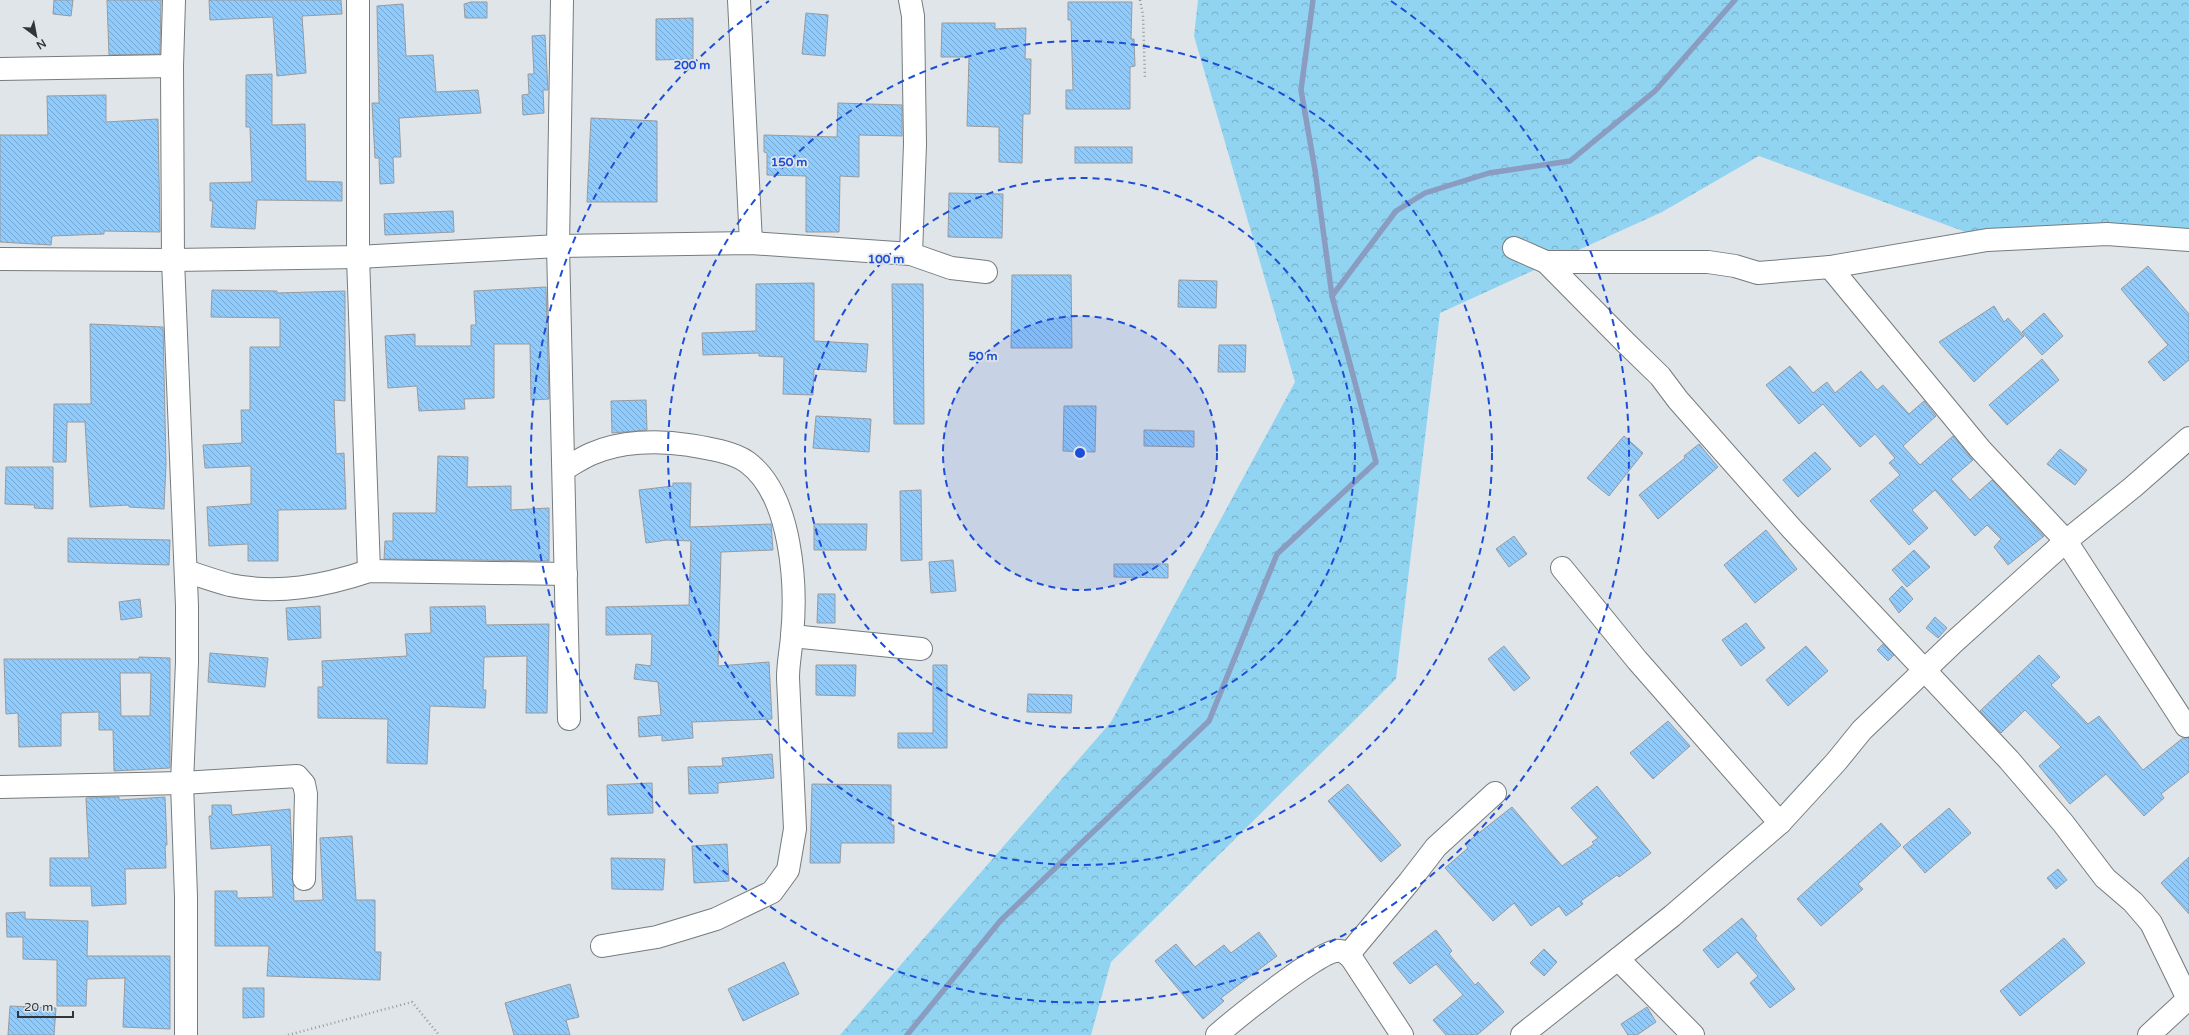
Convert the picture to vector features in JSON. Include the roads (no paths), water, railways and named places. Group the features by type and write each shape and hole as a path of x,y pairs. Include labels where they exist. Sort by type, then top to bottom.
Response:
{"street":[{"path":"174,0 172,66 173,260 186,571 187,662 182,783 186,897 186,1035"},
{"path":"358,0 358,257 370,571"},
{"path":"562,0 558,246 569,719"},
{"path":"739,0 751,243"},
{"path":"910,0 913,16 915,144 911,254"},
{"path":"0,69 172,66"},
{"path":"1546,262 1708,262 1735,266 1758,273 1830,267 1987,240 2107,234 2189,240"},
{"path":"0,258 173,260 358,257 558,246 751,243 911,254 951,268 986,272"},
{"path":"1514,248 1546,262 1660,376 1678,400 1792,529 1925,669 2053,812 2106,878 2133,902 2151,923 2183,985 2188,999 2149,1035"},
{"path":"1830,267 1980,449 2066,541 2186,726 2189,723"},
{"path":"1522,1035 1672,916 1780,823 1836,762 1862,730 1925,669 2066,541 2138,483 2189,438"},
{"path":"564,469 591,454 627,444 675,443 716,450 747,462 768,484 784,523 793,576 792,636 788,659 788,704 794,829 788,870 772,892 716,919 657,937 602,946"},
{"path":"1562,568 1637,660 1780,823"},
{"path":"186,571 230,585 267,590 306,587 340,580 370,571 566,574"},
{"path":"792,636 921,649"},
{"path":"0,787 182,783 297,776 304,784 306,794 304,879"},
{"path":"1348,955 1409,882 1436,846 1495,793"},
{"path":"1216,1035 1256,1003 1316,960 1336,951 1348,955 1402,1035"},
{"path":"1618,959 1693,1035"}],"waterway":[{"path":"907,1035 1001,920 1209,721 1277,554 1376,462 1332,296 1315,170 1301,90 1313,0"},
{"path":"1332,296 1396,211 1425,193 1489,173 1570,161 1655,91 1735,0"}]}
